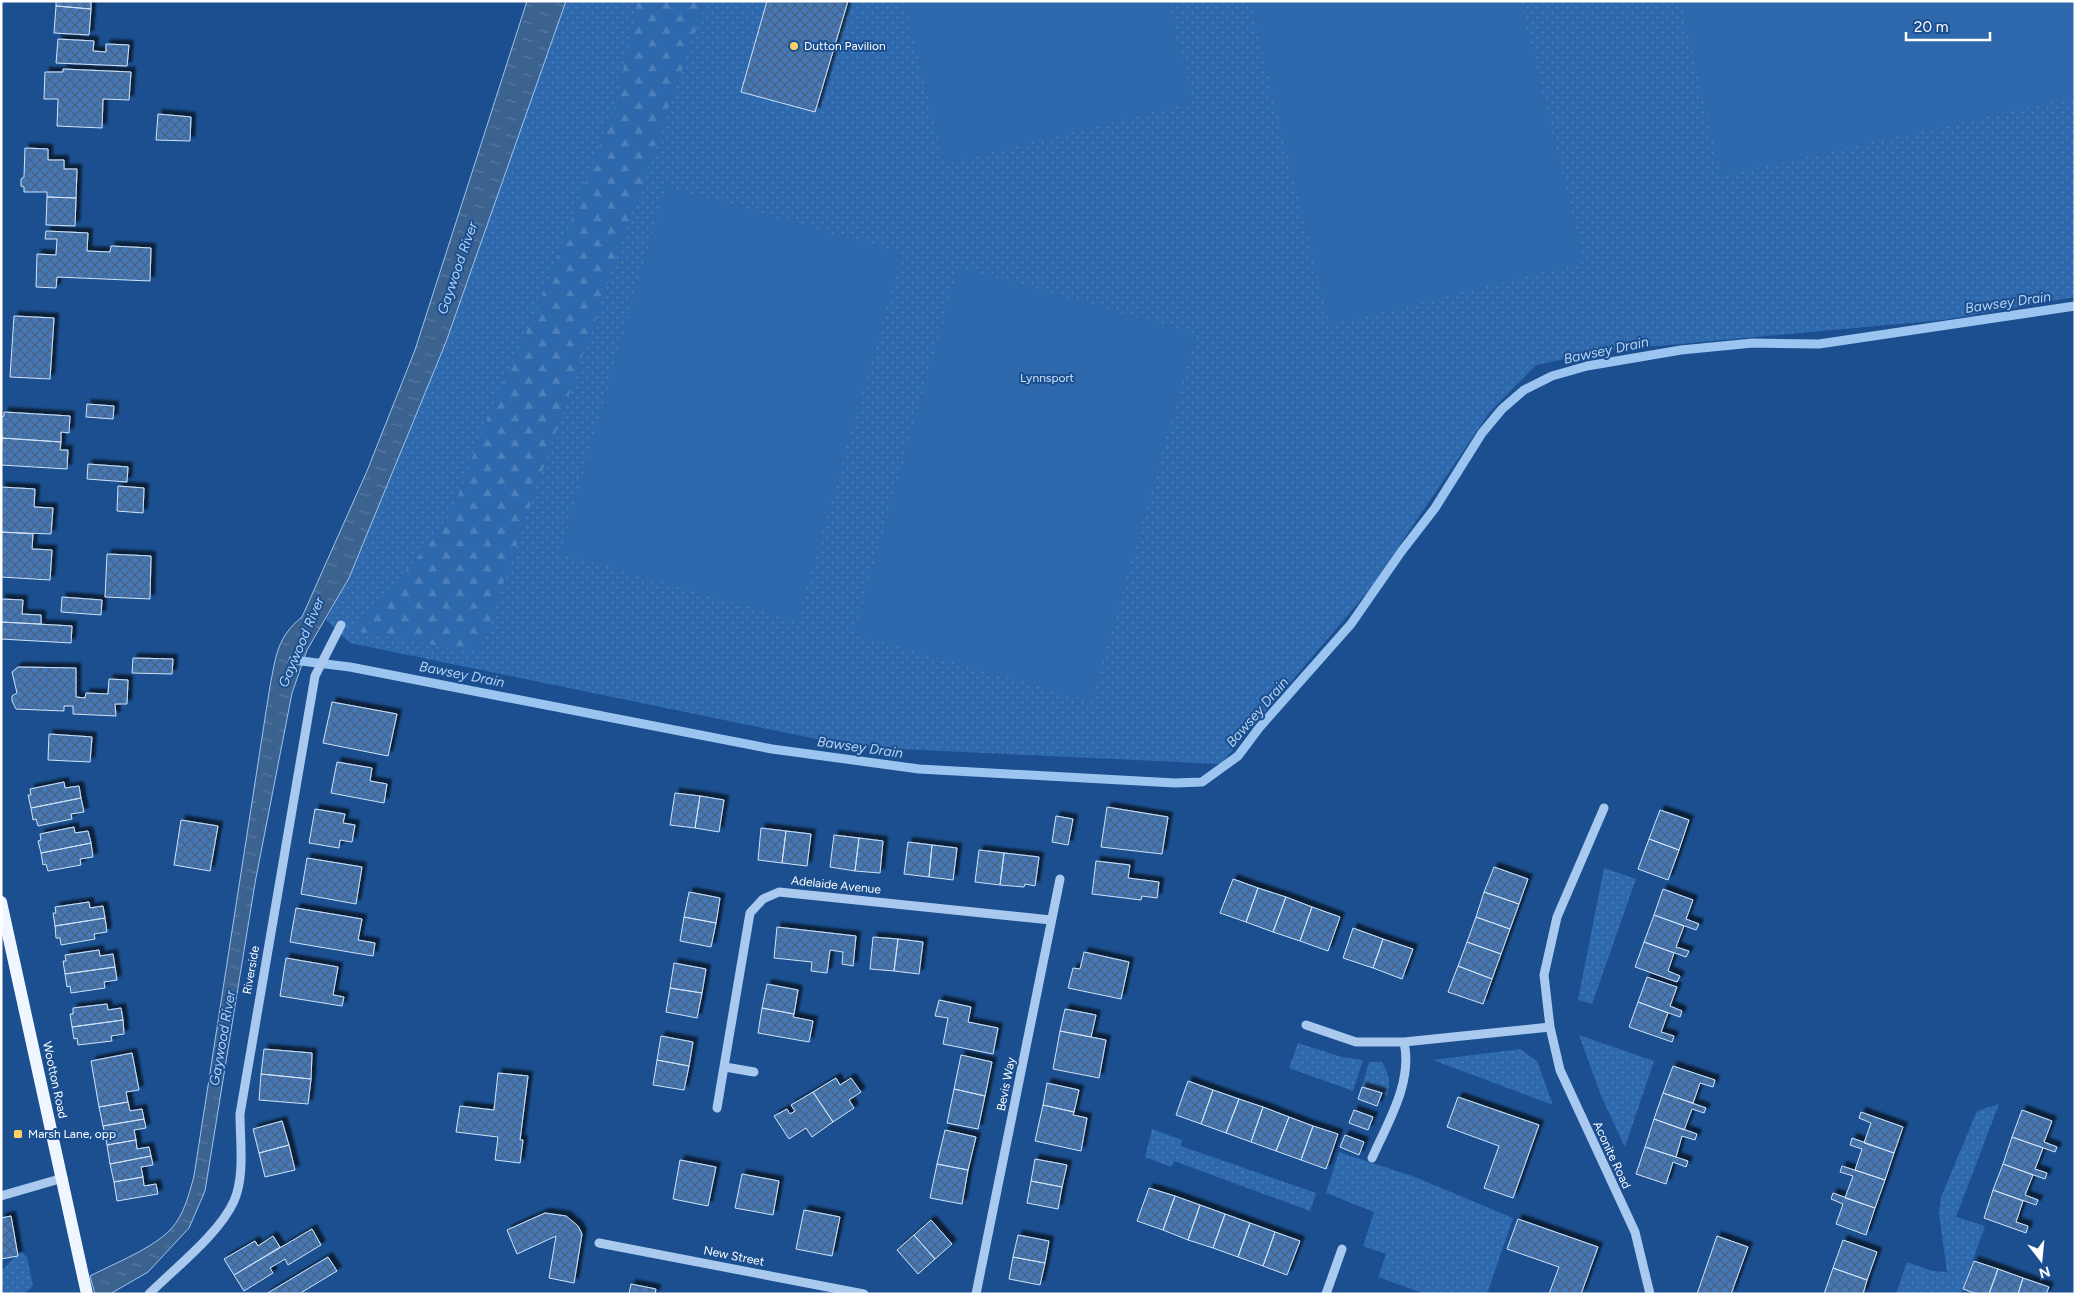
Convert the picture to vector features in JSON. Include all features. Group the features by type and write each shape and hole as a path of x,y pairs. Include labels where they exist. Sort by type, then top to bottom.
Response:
{"main road":[{"name":"Wootton Road","path":"1,902 7,953 63,1178 87,1294"}],"street":[{"name":"Riverside","path":"149,1294 216,1227 234,1201 240,1172 242,1105 315,676 341,625"},
{"name":"Aconite Road","path":"1604,808 1557,916 1544,975 1550,1027 1560,1070 1635,1232 1650,1294"},
{"name":"Bevis Way","path":"976,1294 1060,879"},
{"name":"Adelaide Avenue","path":"717,1108 750,913 763,899 779,892 1051,920"},
{"path":"1306,1025 1356,1042 1404,1042 1550,1027"},
{"path":"1372,1158 1403,1086 1407,1055 1404,1042"},
{"path":"725,1067 754,1072"},
{"path":"1,1196 63,1178"},
{"name":"New Street","path":"599,1243 864,1294"},
{"path":"1326,1294 1342,1249"}],"green space":[{"name":"Lynnsport","path":"566,1 2075,1 2075,297 1943,320 1603,351 1536,365 1489,413 1370,589 1221,764 855,747 350,643 326,620 349,578 446,342"},
{"path":"638,1 706,1 479,653 351,630 393,586 448,522 487,419 540,302 617,100"},
{"path":"904,1 1167,1 1193,102 945,164"},
{"path":"1250,1 1520,1 1584,262 1330,325"},
{"path":"1681,1 2075,1 2075,97 1721,176"},
{"path":"666,186 902,253 797,621 560,553"},
{"path":"959,267 1196,334 1091,701 854,634"},
{"path":"1604,868 1636,879 1592,1004 1578,1000"},
{"path":"1579,1035 1654,1061 1625,1147 1602,1098"},
{"path":"1298,1043 1342,1057 1363,1060 1353,1091 1289,1068"},
{"path":"1520,1049 1537,1061 1553,1105 1433,1060"},
{"path":"1369,1062 1382,1062 1388,1074 1389,1086 1387,1096 1362,1087"},
{"path":"1999,1104 1956,1217 1985,1226 1961,1294 1896,1294 1907,1262 1933,1271 1947,1272 1939,1213 1941,1197 1977,1111"},
{"path":"1152,1129 1182,1140 1181,1146 1316,1193 1310,1211 1174,1161 1171,1167 1145,1157"},
{"path":"1339,1152 1415,1177 1513,1218 1487,1294 1425,1294 1378,1277 1386,1254 1363,1246 1374,1212 1326,1193"},
{"path":"21,1251 27,1257 33,1286 24,1294 1,1294 1,1271"}],"water":[{"name":"Gaywood River","path":"527,1 566,1 446,342 349,578 307,650 292,693 255,883 205,1191 189,1228 148,1272 110,1294 95,1294 90,1276 144,1249 163,1236 176,1223 188,1197 194,1176 276,656 287,632 302,617 367,471 415,350"}],"building":[{"path":"56,1 91,1 91,9 56,6"},
{"name":"Dutton Pavilion","path":"767,1 848,1 815,112 741,92"},
{"path":"56,6 91,9 89,35 54,33"},
{"path":"58,39 94,41 93,51 106,52 106,44 129,45 127,66 56,63"},
{"path":"63,69 131,72 129,100 103,99 102,128 57,126 58,99 44,99 45,72 63,72"},
{"path":"158,114 191,117 190,141 156,140"},
{"path":"25,148 48,149 48,160 64,160 64,169 77,169 76,198 47,197 47,192 24,192 24,187 21,186 21,179 24,177"},
{"path":"47,197 76,198 75,226 46,225"},
{"path":"46,231 88,233 87,251 110,252 111,246 151,248 150,281 57,277 56,288 36,287 37,254 56,255 57,239 45,239"},
{"path":"14,316 54,318 50,379 10,377"},
{"path":"87,404 114,406 113,419 86,417"},
{"path":"4,412 70,416 69,433 61,432 61,442 2,438 1,417 4,416"},
{"path":"2,438 61,442 60,450 68,450 67,469 1,465"},
{"path":"88,464 128,467 127,482 87,479"},
{"path":"118,486 144,488 143,513 117,511"},
{"path":"1,487 35,489 34,507 53,508 51,534 1,532"},
{"path":"1,532 33,534 32,549 52,550 50,580 1,577"},
{"path":"107,554 151,556 150,599 105,597"},
{"path":"62,597 102,600 101,615 61,612"},
{"path":"1,599 23,600 22,614 41,615 41,624 1,622"},
{"path":"1,622 72,626 71,643 1,639"},
{"path":"133,658 173,659 172,674 132,673"},
{"path":"18,667 76,668 76,697 85,698 86,693 108,694 109,679 128,680 127,704 115,704 116,716 73,714 73,706 64,706 64,711 16,709 12,701 12,696 17,693 12,672"},
{"path":"332,702 397,714 388,756 323,743"},
{"path":"49,734 92,737 90,762 48,760"},
{"path":"337,762 372,768 370,781 387,784 384,803 331,793"},
{"path":"64,782 65,788 79,786 81,798 31,808 28,795 31,795 30,789"},
{"path":"675,793 700,796 695,828 670,825"},
{"path":"700,796 724,800 719,832 695,828"},
{"path":"81,798 84,812 71,814 72,819 38,826 36,819 33,820 31,808"},
{"path":"1107,807 1168,817 1162,854 1101,847"},
{"path":"315,809 345,814 343,823 355,825 352,842 340,840 339,848 309,843"},
{"path":"1660,810 1689,820 1679,850 1649,839"},
{"path":"1056,816 1073,819 1068,845 1052,842"},
{"path":"181,820 218,826 210,871 174,865"},
{"path":"74,827 75,833 88,831 91,843 41,853 38,841 41,840 40,834"},
{"path":"761,828 786,831 782,863 758,860"},
{"path":"786,831 811,834 807,866 782,863"},
{"path":"834,835 859,838 855,871 830,867"},
{"path":"859,838 883,841 880,873 855,871"},
{"path":"1649,839 1679,850 1668,880 1638,869"},
{"path":"908,842 932,845 929,877 904,874"},
{"path":"91,843 93,857 80,859 81,865 48,871 46,864 43,865 41,853"},
{"path":"932,845 957,848 953,880 929,877"},
{"path":"979,850 1004,853 1000,885 975,882"},
{"path":"1004,853 1039,857 1035,886 1025,884 1024,887 1000,885"},
{"path":"307,858 362,867 356,904 301,894"},
{"path":"1096,861 1130,865 1128,878 1159,882 1157,898 1142,896 1141,900 1092,894"},
{"path":"1494,867 1528,879 1519,904 1484,892"},
{"path":"1233,879 1258,888 1246,922 1220,913"},
{"path":"1258,888 1286,897 1273,932 1246,922"},
{"path":"1663,889 1693,900 1686,919 1699,924 1696,930 1654,915"},
{"path":"689,892 720,898 716,923 684,917"},
{"path":"1484,892 1519,904 1510,929 1476,917"},
{"path":"1286,897 1312,907 1300,941 1273,932"},
{"path":"89,902 90,908 103,906 105,918 55,926 53,913 56,913 55,907"},
{"path":"1312,907 1340,917 1328,951 1300,941"},
{"path":"296,908 362,919 358,940 375,943 373,956 290,942"},
{"path":"1654,915 1684,926 1676,947 1689,951 1686,957 1644,942"},
{"path":"684,917 716,923 711,947 680,941"},
{"path":"1476,917 1510,929 1501,954 1467,942"},
{"path":"105,918 107,932 94,934 95,939 61,945 60,938 56,938 55,926"},
{"path":"777,927 856,936 853,966 842,964 843,952 830,950 827,973 811,971 812,962 774,958"},
{"path":"1353,928 1383,939 1373,968 1343,958"},
{"path":"873,937 898,939 894,971 870,969"},
{"path":"898,939 923,942 919,974 894,971"},
{"path":"1383,939 1413,949 1402,979 1373,968"},
{"path":"1467,942 1501,954 1492,979 1458,966"},
{"path":"1644,942 1674,953 1668,971 1680,976 1677,982 1635,967"},
{"path":"99,950 100,956 113,954 115,967 65,974 63,961 66,961 65,955"},
{"path":"1084,952 1129,962 1121,999 1068,988 1073,968 1080,969"},
{"path":"286,958 338,967 333,995 344,997 342,1006 280,996"},
{"path":"674,963 706,969 702,993 670,988"},
{"path":"1458,966 1492,979 1483,1004 1448,992"},
{"path":"115,967 117,980 104,982 105,988 71,993 70,986 67,987 65,974"},
{"path":"1647,977 1677,987 1670,1006 1682,1011 1680,1017 1638,1002"},
{"path":"767,984 798,990 794,1014 762,1008"},
{"path":"670,988 702,993 697,1018 666,1012"},
{"path":"939,1000 971,1007 968,1022 998,1028 993,1054 943,1044 948,1018 935,1016"},
{"path":"1638,1002 1668,1013 1661,1032 1674,1036 1672,1042 1629,1027"},
{"path":"107,1004 108,1010 121,1008 123,1020 72,1027 70,1014 73,1014 73,1008"},
{"path":"762,1008 794,1014 793,1017 813,1021 809,1042 758,1033"},
{"path":"1065,1009 1096,1015 1091,1037 1060,1031"},
{"path":"123,1020 124,1034 111,1036 112,1041 78,1045 77,1038 74,1039 72,1027"},
{"path":"1060,1031 1106,1040 1099,1078 1053,1069"},
{"path":"661,1036 693,1042 689,1066 657,1060"},
{"path":"264,1049 312,1053 311,1079 261,1074"},
{"path":"132,1053 139,1090 126,1092 128,1102 99,1107 91,1061"},
{"path":"961,1055 992,1062 985,1096 954,1089"},
{"path":"657,1060 689,1066 684,1090 653,1085"},
{"path":"1673,1066 1715,1080 1713,1087 1700,1083 1693,1103 1663,1093"},
{"path":"498,1073 528,1076 520,1140 523,1140 520,1163 495,1160 498,1137 456,1132 460,1106 494,1110"},
{"path":"261,1074 311,1079 308,1104 259,1100"},
{"path":"836,1078 840,1085 851,1078 861,1092 849,1100 854,1108 833,1122 813,1092"},
{"path":"1188,1081 1213,1090 1201,1124 1176,1115"},
{"path":"1047,1083 1079,1090 1074,1112 1043,1105"},
{"path":"1362,1087 1382,1093 1377,1106 1358,1099"},
{"path":"954,1089 985,1096 978,1129 947,1123"},
{"path":"1213,1090 1239,1099 1226,1133 1201,1124"},
{"path":"813,1092 833,1122 812,1137 806,1128 789,1139 774,1116 787,1109 790,1114 795,1111 791,1105"},
{"path":"1663,1093 1706,1108 1704,1113 1692,1109 1684,1130 1654,1119"},
{"path":"1458,1097 1539,1125 1513,1198 1484,1188 1499,1146 1447,1127"},
{"path":"1239,1099 1263,1107 1251,1142 1226,1133"},
{"path":"128,1102 130,1111 142,1109 144,1119 103,1126 99,1107"},
{"path":"1043,1105 1074,1112 1073,1115 1087,1118 1081,1151 1035,1141"},
{"path":"1263,1107 1289,1117 1276,1151 1251,1142"},
{"path":"1354,1110 1373,1117 1368,1130 1349,1123"},
{"path":"2022,1110 2052,1121 2044,1142 2057,1147 2055,1152 2012,1137"},
{"path":"1861,1112 1903,1127 1894,1153 1864,1143 1871,1123 1859,1118"},
{"path":"1289,1117 1313,1126 1301,1160 1276,1151"},
{"path":"144,1119 146,1128 134,1130 136,1140 107,1145 103,1126"},
{"path":"1654,1119 1697,1134 1695,1140 1682,1136 1676,1157 1645,1147"},
{"path":"282,1121 289,1145 259,1153 253,1129"},
{"path":"1313,1126 1338,1134 1326,1169 1301,1160"},
{"path":"945,1130 976,1137 968,1170 937,1164"},
{"path":"1345,1135 1364,1142 1359,1155 1340,1147"},
{"path":"2012,1137 2043,1148 2035,1169 2047,1173 2045,1179 2003,1164"},
{"path":"1852,1138 1894,1153 1885,1180 1855,1170 1862,1149 1850,1145"},
{"path":"136,1140 137,1149 149,1147 151,1156 110,1164 107,1145"},
{"path":"289,1145 295,1170 265,1177 259,1153"},
{"path":"1645,1147 1688,1161 1686,1167 1673,1162 1666,1184 1636,1174"},
{"path":"151,1156 153,1165 141,1167 143,1177 114,1182 110,1164"},
{"path":"1035,1159 1067,1165 1062,1187 1031,1181"},
{"path":"680,1160 716,1167 708,1206 673,1199"},
{"path":"937,1164 968,1170 962,1204 930,1198"},
{"path":"2003,1164 2033,1175 2025,1195 2038,1200 2036,1205 1993,1190"},
{"path":"1842,1166 1885,1180 1875,1208 1845,1198 1853,1176 1840,1172"},
{"path":"742,1174 779,1181 773,1215 735,1208"},
{"path":"143,1177 144,1186 156,1184 158,1194 117,1201 114,1182"},
{"path":"1031,1181 1062,1187 1058,1209 1027,1203"},
{"path":"1149,1188 1175,1196 1163,1230 1137,1221"},
{"path":"1993,1190 2023,1201 2016,1222 2028,1226 2026,1233 1984,1218"},
{"path":"1833,1193 1875,1208 1866,1235 1836,1224 1843,1204 1831,1199"},
{"path":"1175,1196 1200,1205 1188,1240 1163,1230"},
{"path":"1200,1205 1225,1214 1213,1248 1188,1240"},
{"path":"804,1210 840,1217 832,1256 796,1249"},
{"path":"545,1213 566,1216 578,1226 582,1234 574,1283 549,1278 556,1236 517,1254 507,1230"},
{"path":"1225,1214 1250,1223 1238,1257 1213,1248"},
{"path":"11,1216 18,1256 1,1259 1,1218"},
{"path":"1518,1219 1598,1247 1581,1294 1549,1294 1559,1267 1507,1249"},
{"path":"931,1220 952,1244 935,1259 914,1235"},
{"path":"1250,1223 1275,1232 1263,1266 1238,1257"},
{"path":"312,1229 321,1245 288,1265 285,1259 270,1268 273,1273 244,1291 234,1275"},
{"path":"1275,1232 1300,1241 1287,1275 1263,1266"},
{"path":"914,1235 935,1259 918,1274 897,1250"},
{"path":"1018,1235 1049,1241 1045,1263 1013,1257"},
{"path":"273,1236 280,1247 234,1275 224,1259 255,1241 258,1246"},
{"path":"1717,1236 1748,1247 1731,1294 1697,1294"},
{"path":"1843,1240 1877,1252 1867,1280 1833,1268"},
{"path":"328,1257 337,1271 299,1294 266,1294"},
{"path":"1013,1257 1045,1263 1040,1285 1009,1279"},
{"path":"1974,1261 1998,1269 1989,1294 1977,1294 1963,1289"},
{"path":"1833,1268 1867,1280 1863,1294 1824,1294"},
{"path":"1998,1269 2023,1278 2018,1294 1989,1294"},
{"path":"2023,1278 2049,1287 2046,1294 2018,1294"},
{"path":"631,1284 656,1289 655,1294 629,1294"}],"waterway":[{"name":"Bawsey Drain","path":"293,660 350,667 772,749 919,769 1175,783 1202,782 1238,756 1259,728 1351,624 1401,552 1435,508 1482,433 1502,409 1524,390 1552,376 1587,366 1681,350 1753,343 1819,344 2075,306"}],"place":[{"name":"Dutton Pavilion","path":"794,46"},
{"name":"Marsh Lane, opp","path":"18,1134"}]}
